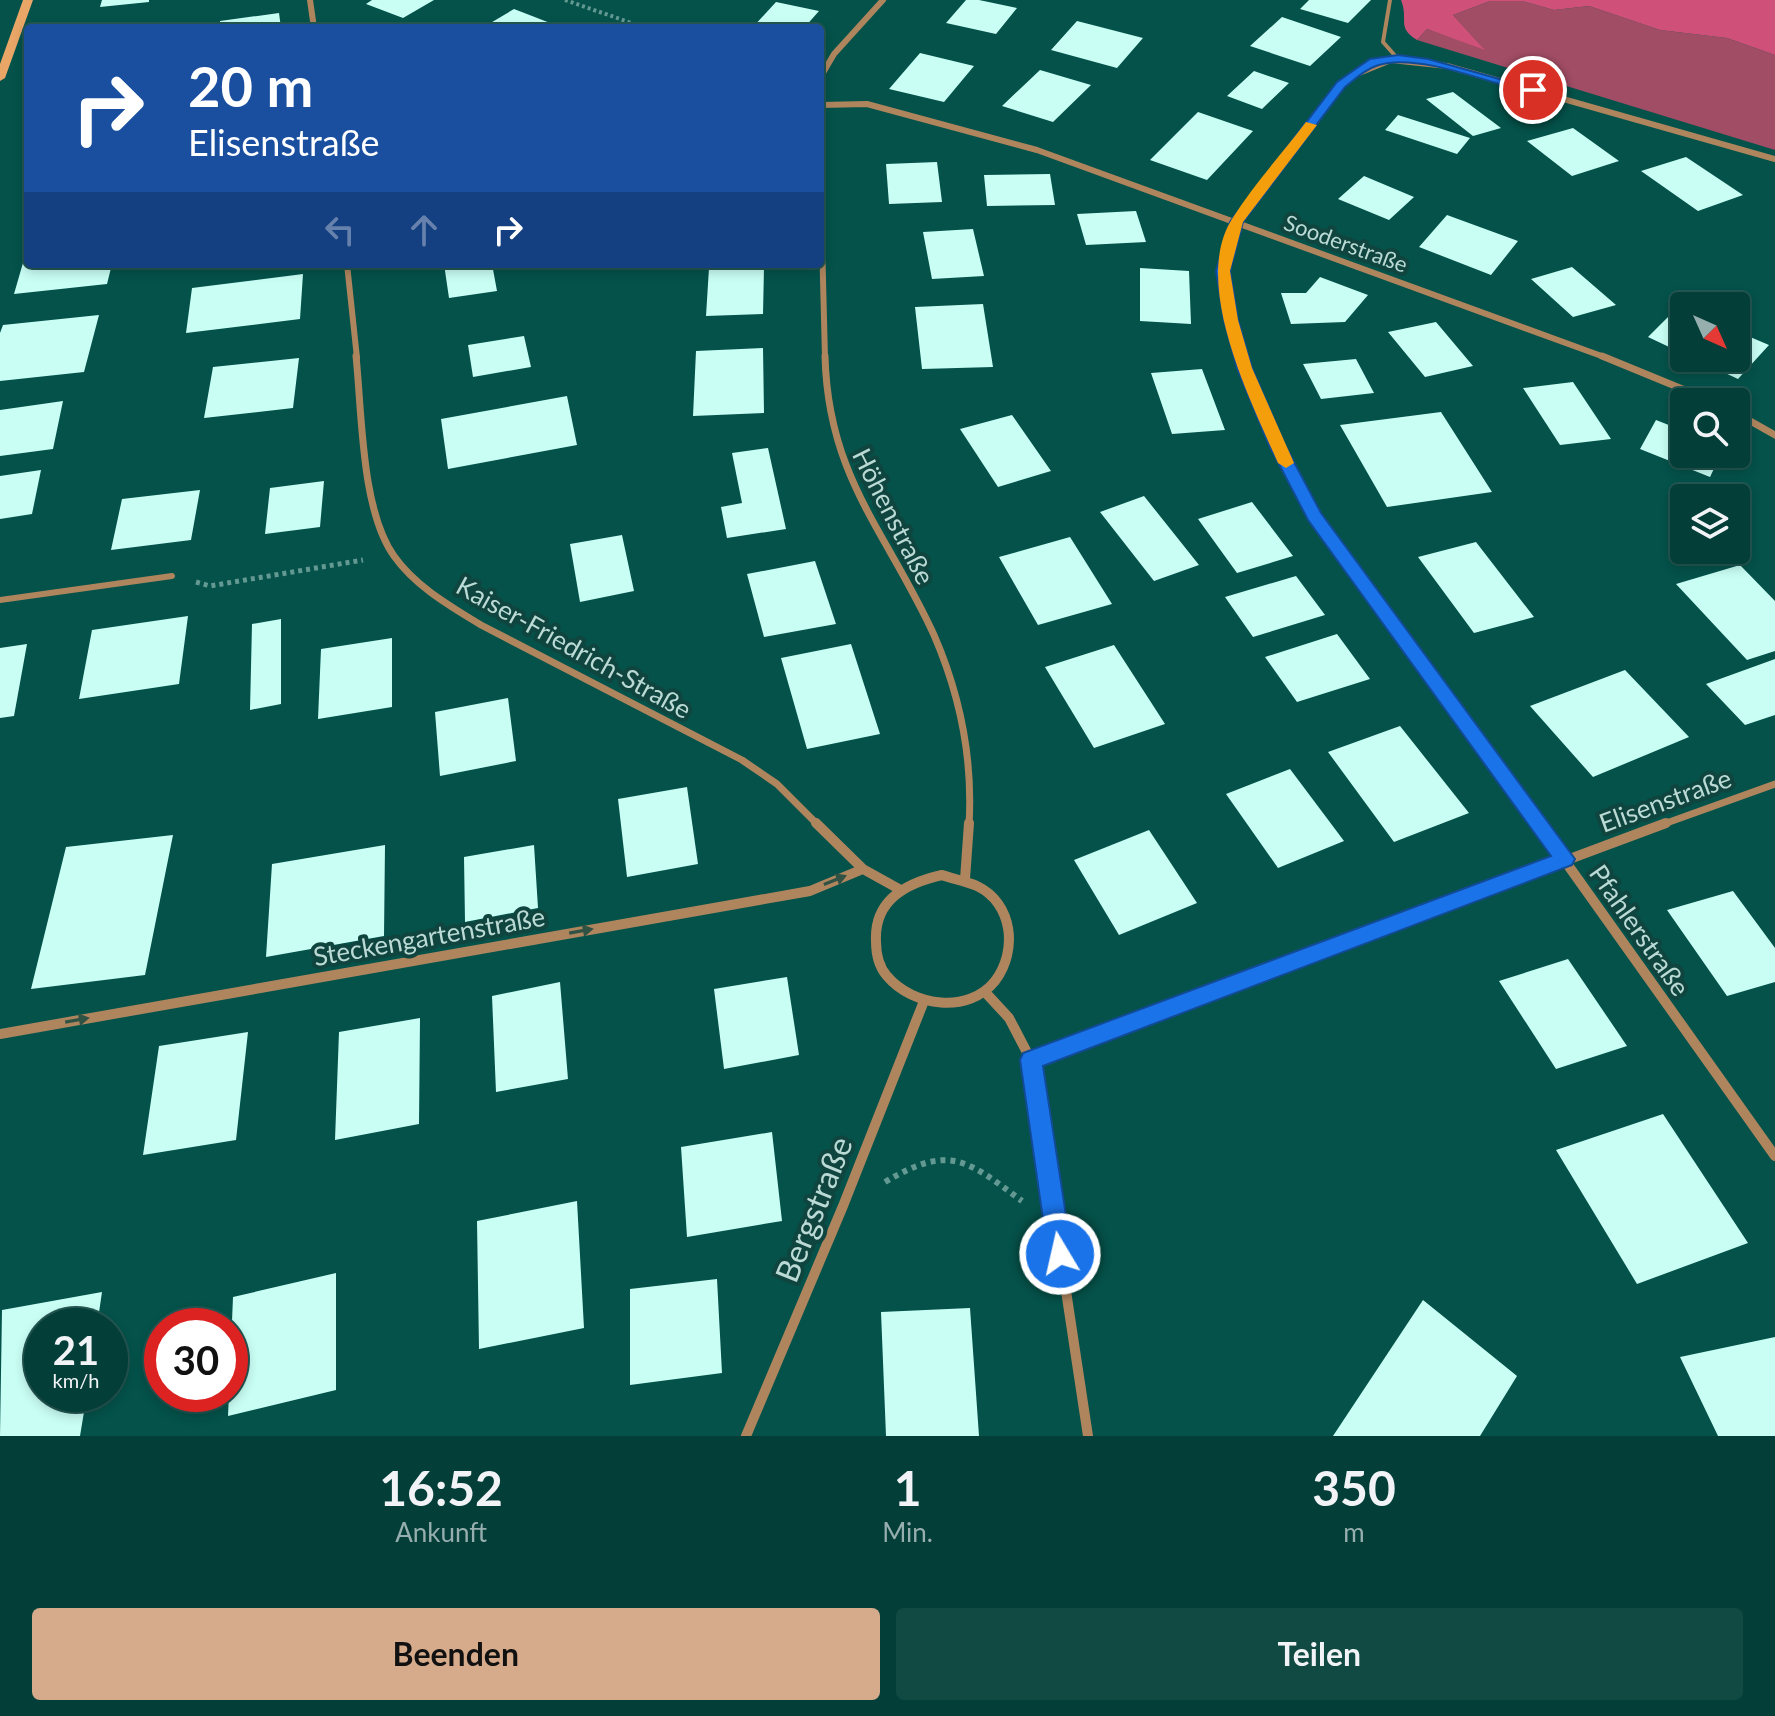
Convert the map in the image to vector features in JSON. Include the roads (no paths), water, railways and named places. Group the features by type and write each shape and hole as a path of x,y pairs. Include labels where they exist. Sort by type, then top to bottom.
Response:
{"main road":[{"path":"0,78 28,0"}],"street":[{"path":"310,0 313,24"},
{"path":"824,71 834,54 883,0"},
{"name":"Pfahlerstraße","path":"1775,159 1447,66 1398,59 1375,62 1357,71 1341,85 1236,222 1223,271 1231,320 1244,368 1277,445 1314,516 1565,859 1775,1156"},
{"name":"Sooderstraße","path":"824,105 867,104 986,134 1636,368 1682,388"},
{"name":"Kaiser-Friedrich-Straße","path":"347,268 372,507 379,531 392,555 420,582 466,616 742,760 777,784 863,869 899,889"},
{"name":"Höhenstraße","path":"823,268 826,396 831,427 861,508 932,631 952,682 969,752 972,793 965,879"},
{"path":"1750,421 1775,435"},
{"name":"Elisenstraße","path":"1031,1060 1565,859 1775,784"},
{"name":"Steckengartenstraße","path":"0,1034 810,891 863,869"},
{"path":"942,875 965,879 987,890 1003,909 1011,935 1010,958 999,978 985,992 963,1002 924,1001 898,988 881,966 875,934 882,909 899,889 919,879 942,875"},
{"path":"985,992 1009,1018 1031,1060 1088,1436"},
{"name":"Bergstraße","path":"746,1436 843,1206 924,1001"}],"lane":[{"path":"1390,0 1383,42 1398,59"},
{"path":"0,600 172,576"}]}
